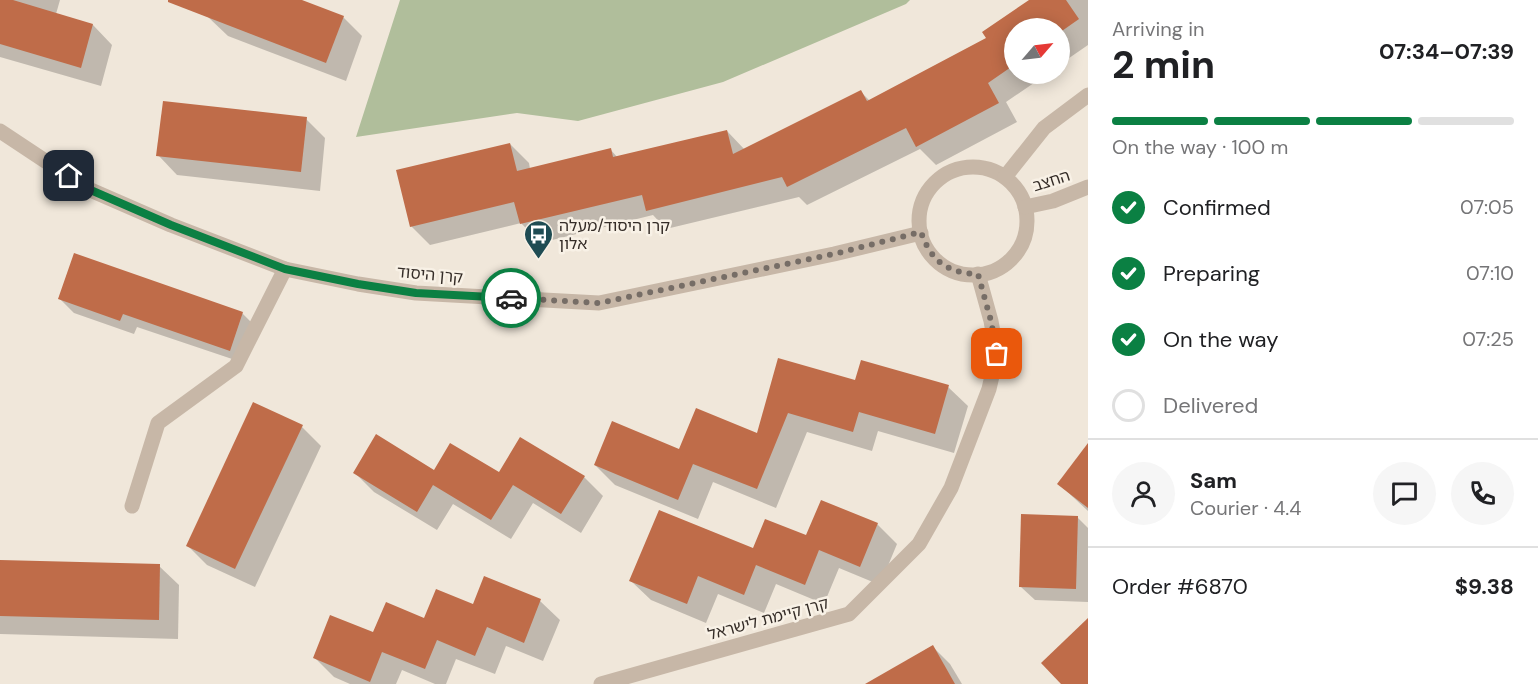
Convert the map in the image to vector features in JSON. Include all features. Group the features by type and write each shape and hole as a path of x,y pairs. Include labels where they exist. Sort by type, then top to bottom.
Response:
{"street":[{"path":"1005,177 1044,128 1088,95"},
{"name":"קרן היסוד","path":"0,131 86,188 171,225 285,269 416,293 599,303 834,254 921,232"},
{"path":"969,166 988,169 1005,177 1017,190 1025,207 1027,226 1022,244 1011,259 996,269 978,274 963,274 935,259 926,247 921,232 919,214 925,196 936,181 952,171 969,166"},
{"name":"החצב","path":"1025,207 1053,201 1088,187"},
{"path":"132,506 158,423 236,366 285,269"},
{"name":"קרן קיימת לישראל","path":"601,684 849,614 919,544 951,488 989,389 997,354 978,274"}],"green space":[{"path":"400,0 910,0 906,4 723,82 578,121 517,113 356,137"}],"building":[{"path":"0,0 13,0 93,24 81,68 0,44"},
{"path":"168,0 302,0 344,16 326,63 168,2"},
{"path":"1029,0 1066,0 1079,19 1070,25 1070,18 1004,18 1004,72 988,83 999,103 916,147 906,128 787,187 782,177 646,211 642,195 520,224 514,202 410,227 396,170 510,143 517,171 611,148 613,157 727,130 733,154 861,90 867,101 986,38 982,32"},
{"path":"163,101 307,117 301,172 156,156"},
{"path":"74,253 243,312 230,351 123,314 120,321 58,299"},
{"path":"778,358 855,380 861,360 949,385 935,434 859,412 853,432 788,413 757,489 693,464 678,500 594,465 612,421 679,449 696,408 757,433"},
{"path":"253,402 303,425 235,569 186,546"},
{"path":"376,434 434,470 450,443 499,472 520,437 585,476 561,514 513,485 491,520 433,485 417,512 353,473"},
{"path":"1088,443 1088,508 1057,484"},
{"path":"821,500 878,523 860,567 819,550 805,585 756,565 744,595 698,576 687,604 629,581 659,510 753,548 765,519 806,535"},
{"path":"1021,514 1078,516 1076,589 1019,587"},
{"path":"0,560 160,564 159,620 0,616"},
{"path":"484,576 541,599 524,643 487,627 475,656 437,640 425,669 382,652 370,682 313,658 330,615 373,632 386,602 424,618 436,589 473,604"},
{"path":"1088,618 1088,684 1061,684 1041,663"},
{"path":"933,645 955,684 865,684"}],"way so far":[{"path":"511,298 599,303 834,254 921,232 926,247 935,259 963,274 978,274 997,354"}],"place":[{"name":"קרן היסוד/מעלה אלון","path":"538,260"}],"route":[{"path":"69,176 86,188 171,225 285,269 416,293 511,298"}]}
